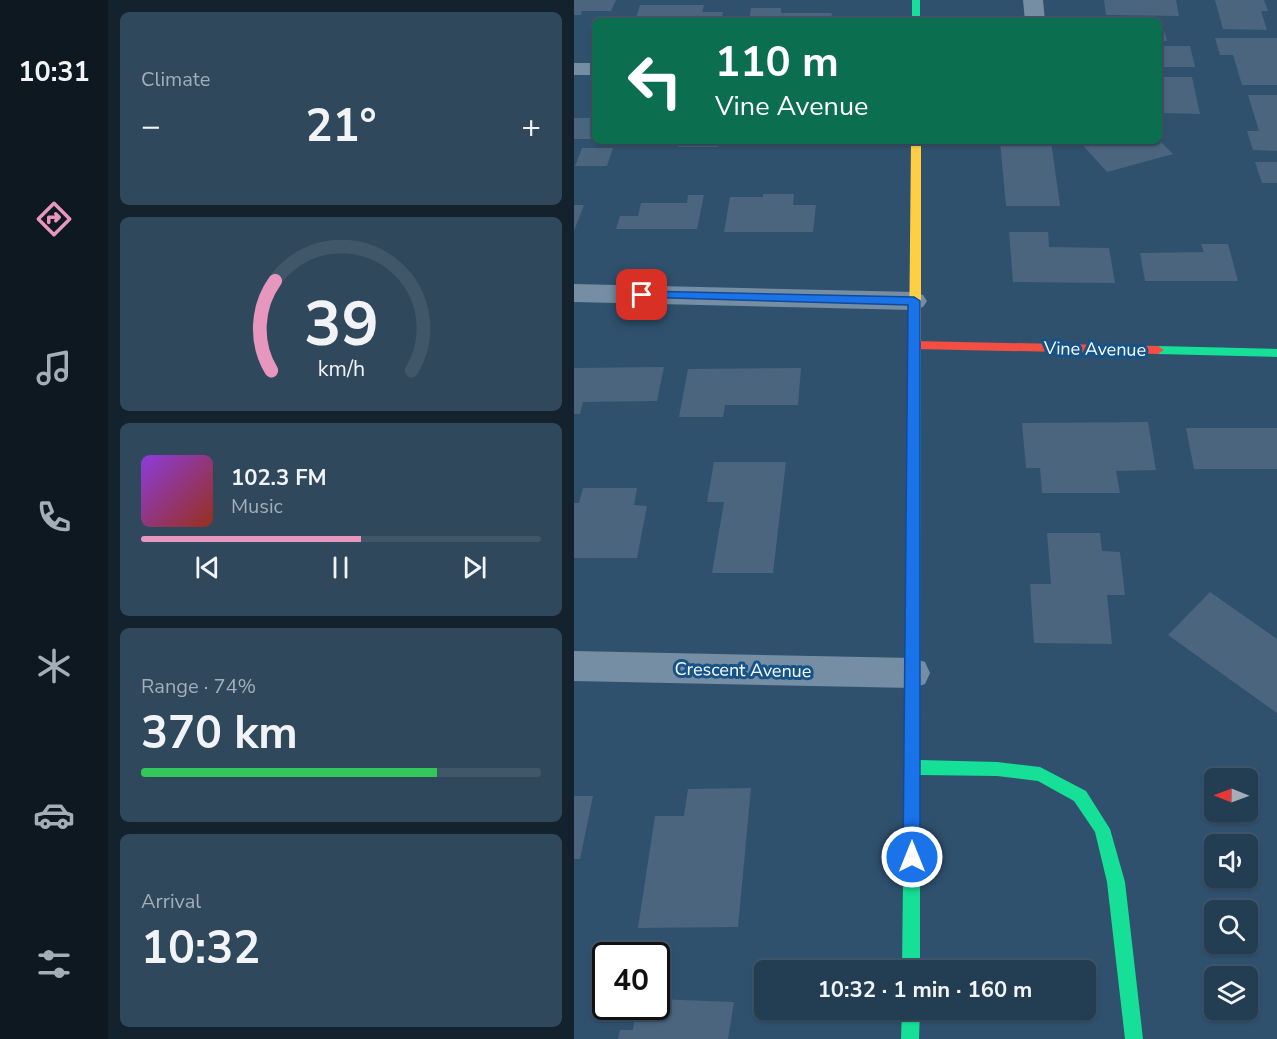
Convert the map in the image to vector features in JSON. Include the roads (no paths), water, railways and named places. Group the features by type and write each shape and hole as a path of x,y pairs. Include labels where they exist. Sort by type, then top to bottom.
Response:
{"street":[{"path":"916,0 916,18"},
{"path":"1033,0 1035,18"},
{"path":"574,69 592,69"},
{"path":"911,960 916,144"},
{"path":"574,293 914,301"},
{"name":"Vine Avenue","path":"914,345 1276,352"},
{"name":"Crescent Avenue","path":"574,666 913,673"},
{"path":"912,766 997,769 1040,774 1080,796 1102,829 1116,882 1134,1039"},
{"path":"910,1039 911,1020"}]}
